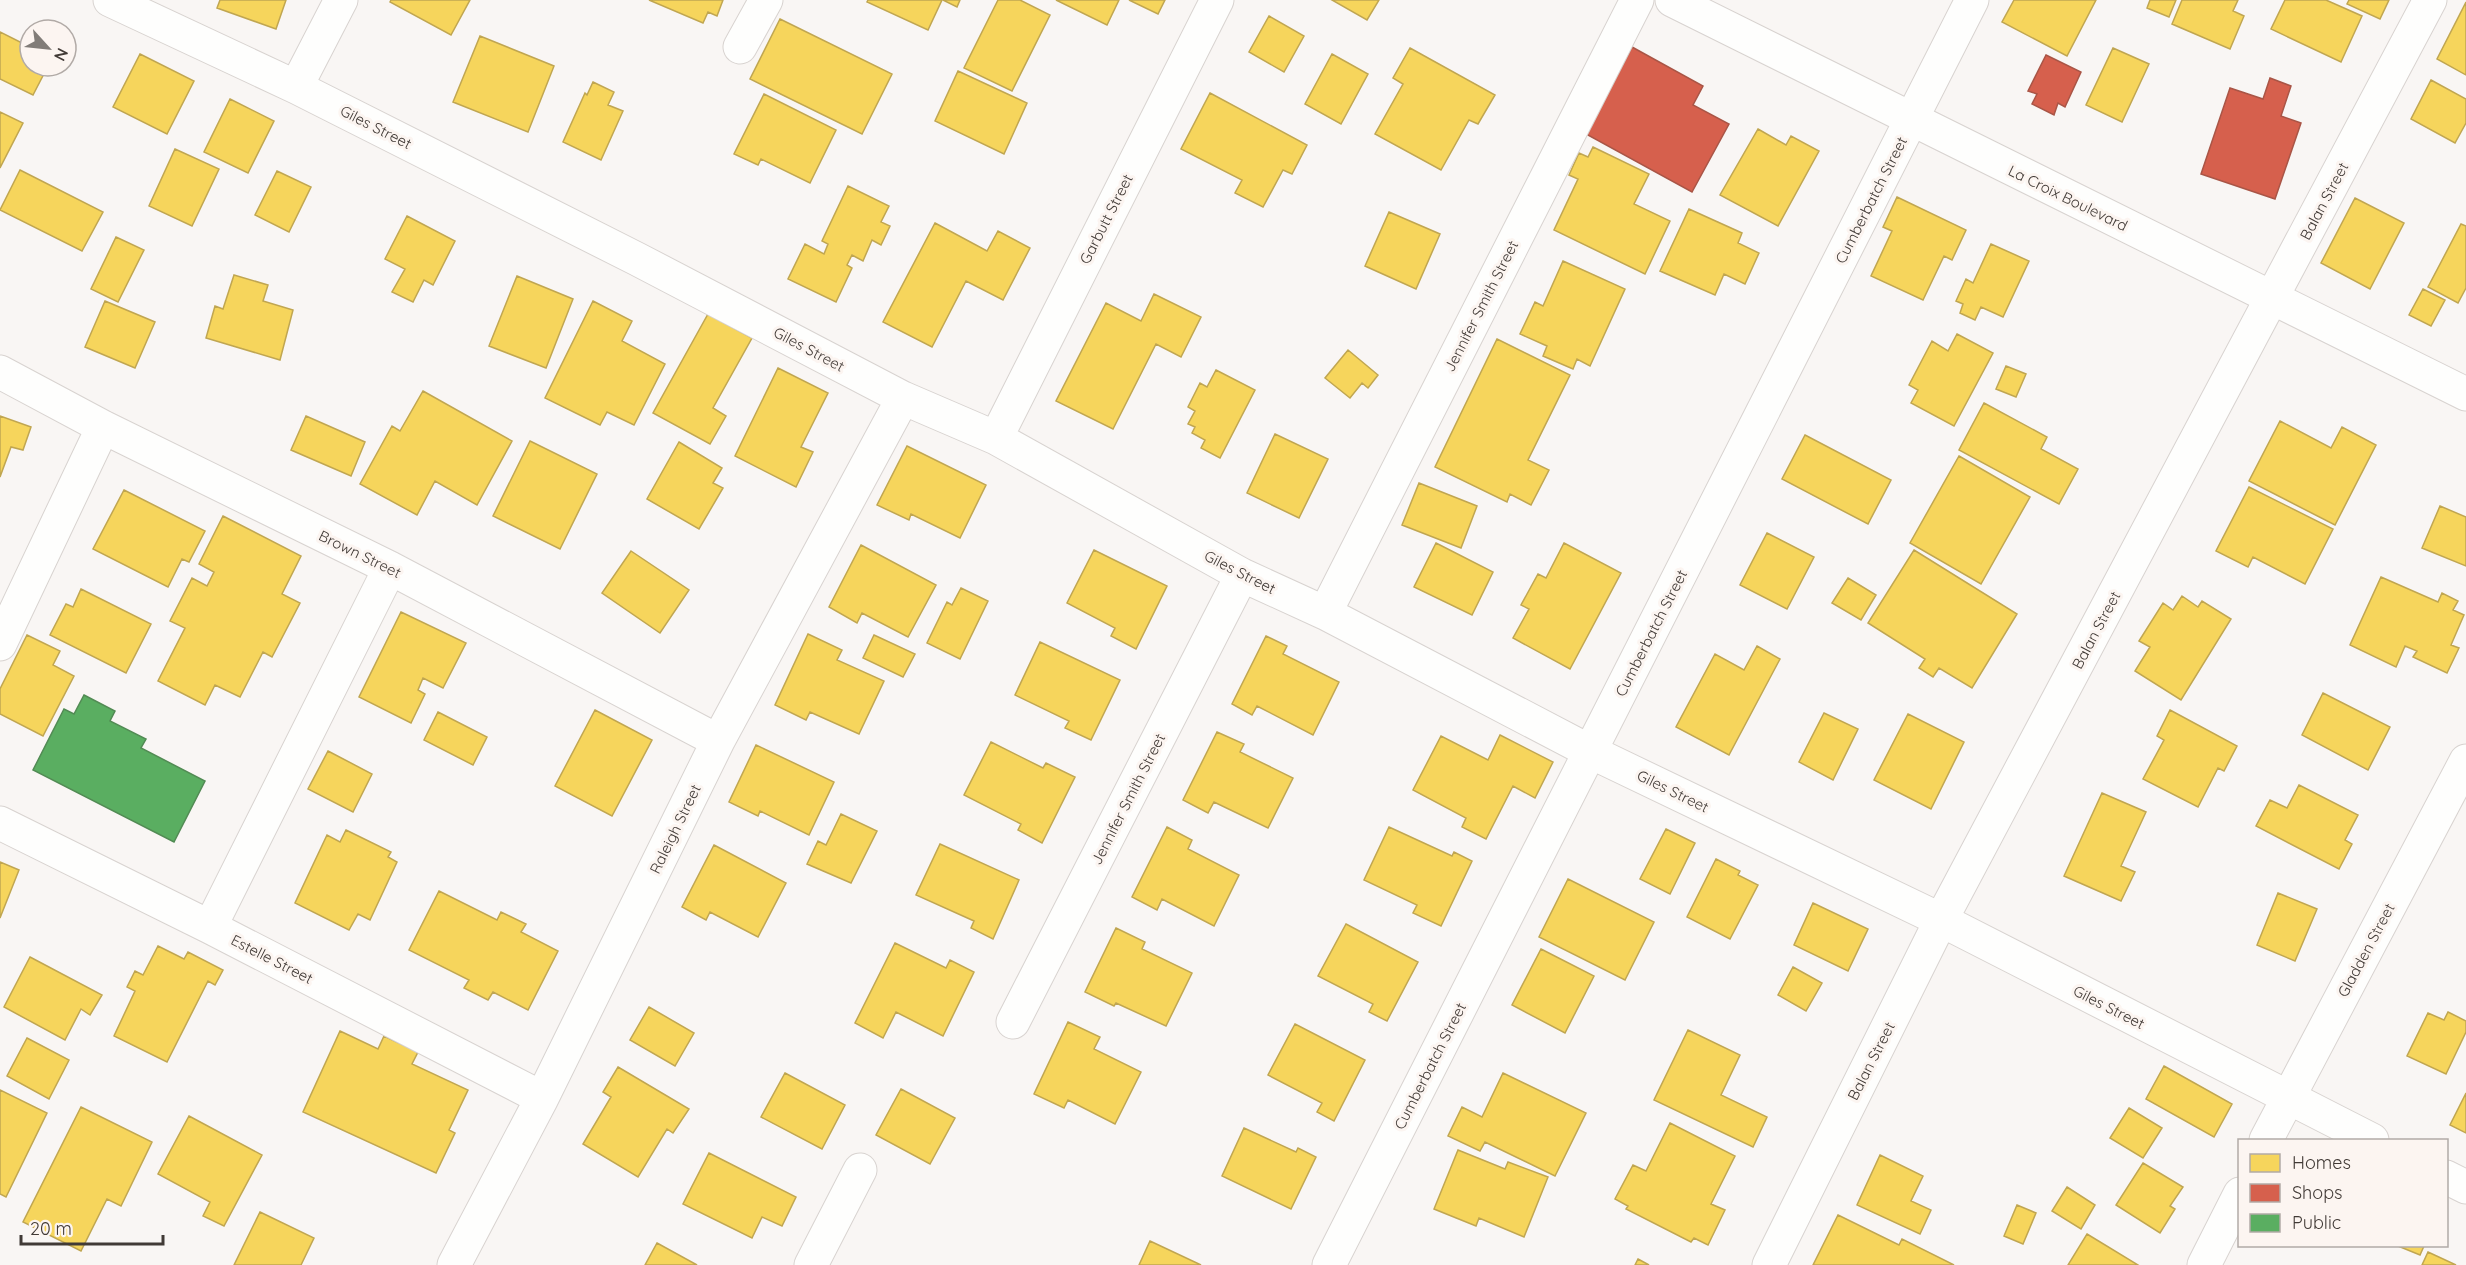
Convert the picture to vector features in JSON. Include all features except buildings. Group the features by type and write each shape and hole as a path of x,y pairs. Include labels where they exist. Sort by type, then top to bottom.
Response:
{"street":[{"name":"Giles Street","path":"110,0 296,87 637,259 903,398 996,438 1242,575 1325,613 1590,752 1941,920 2287,1099 2370,1139"},
{"path":"296,87 341,0"},
{"path":"740,46 766,0"},
{"name":"Garbutt Street","path":"996,438 1217,0"},
{"name":"Jennifer Smith Street","path":"1325,613 1637,0"},
{"name":"La Croix Boulevard","path":"1672,0 2466,394"},
{"name":"Cumberbatch Street","path":"1329,1265 1972,0"},
{"name":"Balan Street","path":"1769,1265 1941,920 2430,0"},
{"name":"Brown Street","path":"0,372 103,427 390,568 718,741"},
{"name":"Raleigh Street","path":"454,1265 542,1098 718,741 903,398"},
{"path":"0,644 103,427"},
{"path":"210,927 390,568"},
{"name":"Jennifer Smith Street","path":"1013,1022 1242,575"},
{"name":"Gladden Street","path":"2267,1139 2466,761"},
{"name":"Estelle Street","path":"0,823 210,927 542,1098"},
{"path":"812,1265 860,1170"},
{"path":"2448,1178 2466,1187"},
{"path":"2204,1265 2238,1198"}]}
